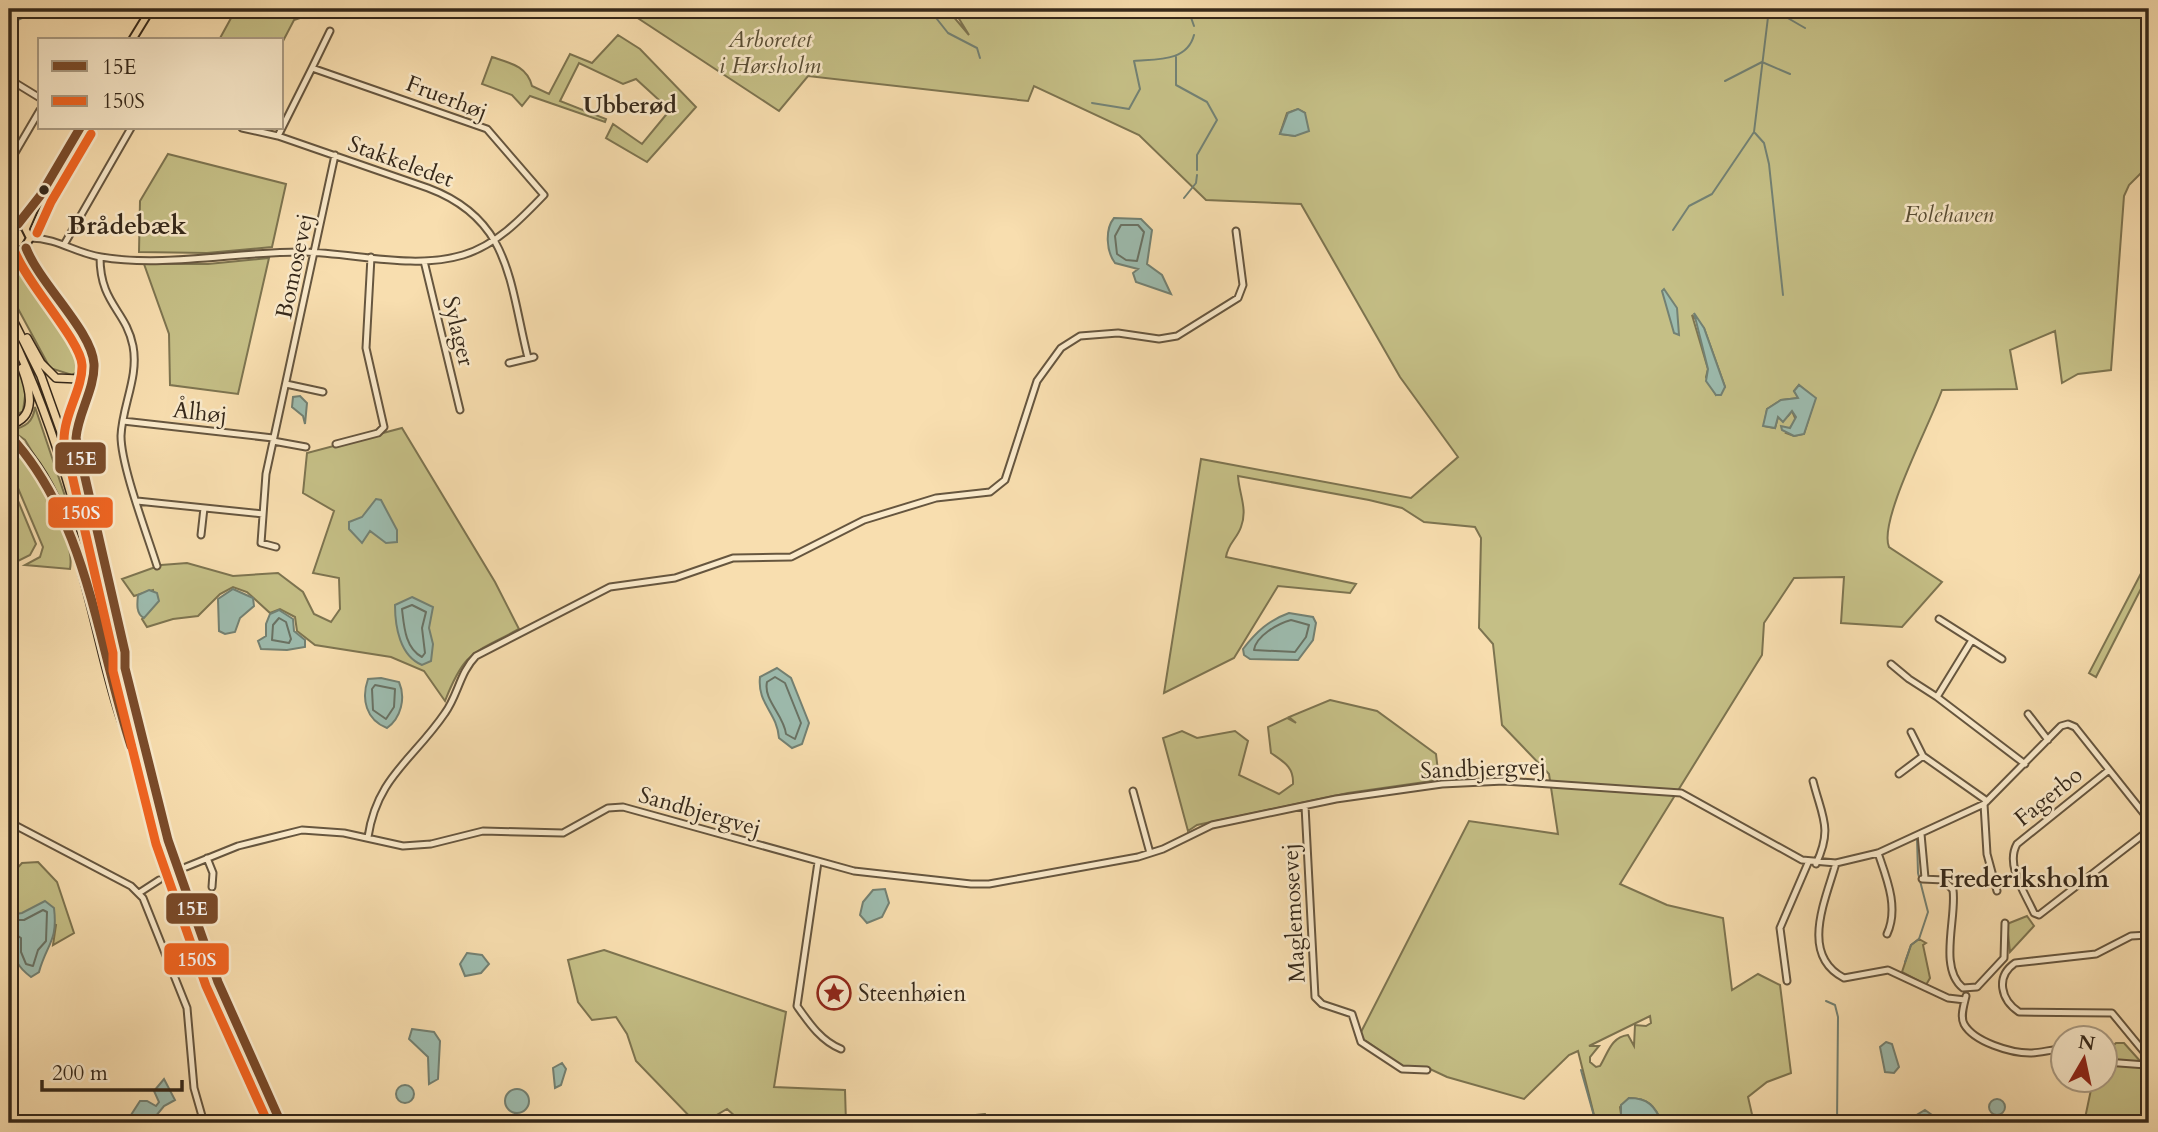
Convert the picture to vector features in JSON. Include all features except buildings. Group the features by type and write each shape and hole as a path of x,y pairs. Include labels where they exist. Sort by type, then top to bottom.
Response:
{"highway":[{"path":"26,248 36,276"},
{"path":"12,253 36,276 87,340 92,353 93,372 77,415 76,438 106,562 125,652 125,668"},
{"path":"9,305 41,363 56,378 79,379 88,371 92,353"},
{"path":"9,312 41,376 73,462 154,791 183,889 218,982 281,1123"},
{"path":"9,331 41,401 68,480 133,752 173,895 219,1014 268,1123"},
{"path":"9,337 28,384 30,404 24,418 9,425"},
{"path":"9,435 34,463 67,529 88,594 118,712 133,752"}],"main road":[{"path":"133,38 151,9"},
{"path":"18,224 40,195 79,130"},
{"path":"26,228 40,195"},
{"path":"9,225 18,224 26,228 30,238 26,248 12,253"}],"street":[{"path":"284,124 330,32"},
{"name":"Fruerhøj","path":"312,68 487,129 544,195 496,240"},
{"path":"9,79 38,97"},
{"path":"9,163 38,113"},
{"path":"65,243 130,130"},
{"name":"Stakkeledet","path":"251,130 278,136 449,196 472,212 496,240 531,357 509,363"},
{"path":"278,136 281,130"},
{"name":"Bomosevej","path":"276,547 261,543 265,474 316,253 335,155"},
{"path":"368,837 378,797 447,711 464,670 476,656 610,587 676,578 733,558 791,557 864,520 936,498 990,492 1005,480 1037,381 1060,348 1080,336 1118,333 1159,339 1177,336 1238,298 1243,285 1236,230"},
{"path":"30,238 65,243 100,257 199,259 316,253 424,261 459,256 496,240"},
{"path":"100,257 102,286 133,346 134,370 123,421 122,445 157,566"},
{"path":"336,444 378,433 384,427 366,348 371,257"},
{"name":"Sylager","path":"424,261 460,410"},
{"path":"286,384 323,393"},
{"name":"Ålhøj","path":"123,421 273,440"},
{"path":"273,440 306,447"},
{"path":"137,501 263,514"},
{"path":"201,535 204,508"},
{"path":"1939,619 2002,659"},
{"path":"1937,697 1972,640"},
{"path":"1891,664 2025,764"},
{"path":"2028,714 2048,740"},
{"name":"Sandbjergvej","path":"186,867 238,846 301,831 324,830 414,846 483,831 563,833 607,808 616,807 651,813 818,862 886,875 984,884 1150,853 1212,825 1377,792 1492,781 1670,791 1692,798 1808,863 1836,863 1878,853 1985,803 2060,726 2068,724 2075,727 2109,770"},
{"path":"1911,732 1923,756 1985,803 1985,842 1997,891"},
{"path":"1899,774 1923,756"},
{"path":"2109,770 2149,820"},
{"name":"Fagerbo","path":"2109,770 2017,844 2013,851 2013,865 2034,914 2039,915 2149,830"},
{"path":"1813,781 1827,832 1826,842 1816,864"},
{"path":"1133,791 1150,853"},
{"name":"Maglemosevej","path":"1306,806 1315,997 1322,1004 1352,1014 1361,1042 1402,1069 1427,1070"},
{"path":"9,821 139,893 187,1008 194,1088 204,1123"},
{"path":"1921,834 1924,878 1944,880 1953,890 1950,953 1955,980 1968,990"},
{"path":"1878,853 1890,890 1892,909 1886,934"},
{"path":"207,858 213,873 212,887"},
{"path":"818,862 797,1006 812,1027 832,1045 841,1049"},
{"path":"1787,981 1780,928 1808,863"},
{"path":"1836,863 1820,910 1821,954 1826,962 1844,978 1888,970 1948,998 1965,1000"},
{"path":"139,893 159,880"},
{"path":"1968,990 1977,987 2004,958 2003,926"},
{"path":"2120,1064 2146,1065 2149,1059 2112,1013 2105,1010 2019,1012 2007,1000 2002,982 2004,974 2015,963 2096,954 2131,936 2149,936"},
{"path":"1968,990 1962,1016 1965,1025 1992,1044 2025,1053 2050,1050"}],"green space":[{"path":"236,9 306,9 306,16 294,20 284,39 220,38"},
{"name":"Folehaven","path":"624,9 947,9 969,35 953,9 2149,9 2149,165 2129,185 2124,196 2111,370 2078,374 2062,383 2055,331 2010,350 2017,389 1942,390 1898,494 1888,534 1889,547 1942,582 1902,627 1841,623 1844,577 1794,578 1764,623 1762,655 1620,884 1667,905 1723,918 1732,990 1758,974 1780,985 1791,1073 1767,1082 1748,1097 1754,1123 1662,1123 1650,1104 1629,1098 1620,1107 1621,1114 1615,1123 1596,1123 1578,1051 1569,1055 1524,1099 1447,1077 1428,1068 1403,1067 1359,1036 1469,821 1558,834 1549,774 1502,725 1493,644 1479,628 1481,538 1475,527 1424,522 1402,508 1238,476 1243,520 1226,557 1356,584 1350,593 1278,586 1234,658 1164,693 1201,459 1411,498 1458,457 1400,377 1301,204 1206,200 1139,135 1034,86 1028,101 808,76 779,111","holes":["1298,109 1305,113 1295,136 1280,134 1287,113","1692,315 1704,328 1725,387 1716,395 1706,377 1708,369","1799,385 1815,398 1804,434 1794,436 1786,433 1796,420 1792,411 1788,416 1778,417 1775,428 1764,426 1767,409 1781,400 1799,398 1794,391","1650,1016 1651,1023 1646,1026 1635,1025 1634,1046 1628,1035 1622,1036 1611,1046 1600,1066 1596,1067 1590,1062 1590,1057 1599,1046 1589,1046"]},
{"path":"618,35 640,49 696,107 647,162 606,138 613,124 642,144 670,110 636,79 623,84 579,63 560,101 606,119 605,122 530,96 522,106 512,95 482,84 492,57 517,66 530,79 532,86 549,94 570,54 592,63"},
{"path":"168,154 286,184 272,247 207,253 139,252 140,201"},
{"path":"269,258 238,394 170,385 169,334 144,264 208,264"},
{"path":"15,263 22,265 84,344 85,362 72,375 50,368 9,292 9,266"},
{"path":"9,347 26,389 23,411 9,419"},
{"path":"35,407 66,499 60,498 25,440 11,430 28,423"},
{"path":"402,428 495,582 519,629 472,655 459,672 445,701 424,671 391,657 315,645 297,631 295,617 280,609 270,613 247,592 233,587 220,594 198,616 173,619 147,627 142,619 155,603 153,590 134,596 122,579 161,565 187,563 233,576 278,573 303,592 314,614 331,622 340,609 339,578 313,573 334,511 303,493 307,453"},
{"path":"10,441 30,466 59,520 70,555 70,569 25,565 40,557 43,547 9,467"},
{"path":"9,479 36,544 30,555 12,564 14,553 9,540"},
{"path":"2149,558 2149,573 2096,677 2089,673"},
{"path":"1330,700 1377,711 1436,754 1439,780 1348,793 1197,825 1188,831 1163,738 1182,731 1197,738 1235,731 1248,741 1239,775 1279,794 1293,784 1293,778 1287,765 1271,753 1268,727 1287,718 1296,723 1289,717"},
{"path":"38,862 57,882 74,933 53,945 56,925 16,913 9,894 9,872 12,874 22,863"},
{"path":"2027,916 2034,926 2010,952 2007,924"},
{"path":"1919,939 1926,943 1923,945 1930,978 1926,985 1902,972 1911,945"},
{"path":"604,950 786,1012 774,1087 845,1090 846,1123 737,1123 736,1117 727,1109 703,1123 696,1123 636,1061 627,1034 616,1017 592,1020 578,1002 568,960"},
{"path":"2120,1043 2124,1043 2149,1071 2149,1123 2084,1123 2090,1094 2120,1094"},
{"path":"985,1114 989,1123 891,1123 914,1120"}],"water":[{"path":"9,9 42,9 9,24"},
{"path":"1298,109 1305,113 1309,131 1295,136 1280,134 1288,113"},
{"path":"1114,218 1141,219 1152,230 1147,264 1162,275 1171,294 1136,282 1133,273 1138,269 1115,263 1108,240 1109,228"},
{"path":"1664,289 1677,308 1679,335 1674,333 1662,291"},
{"path":"1694,313 1704,328 1725,387 1721,395 1716,395 1706,381 1708,369"},
{"path":"1799,385 1816,398 1804,434 1794,436 1782,430 1781,426 1790,428 1796,417 1792,411 1783,422 1778,417 1775,428 1763,426 1767,409 1781,400 1798,398 1794,391"},
{"path":"300,396 307,403 305,424 303,416 292,407 293,397"},
{"path":"376,499 381,500 397,530 397,542 386,543 370,531 362,543 349,529 349,522 362,517"},
{"path":"233,589 253,598 254,606 240,618 235,632 225,634 219,631 218,599"},
{"path":"149,590 157,593 159,601 144,618 138,611 138,595"},
{"path":"412,597 433,607 429,628 433,644 431,661 422,665 408,655 400,640 396,622 395,605"},
{"path":"279,610 293,619 294,631 305,640 305,647 287,650 261,649 258,641 266,636 266,624 270,614"},
{"path":"1289,613 1313,617 1316,623 1313,640 1298,660 1250,659 1244,655 1243,649 1258,632 1275,619"},
{"path":"777,668 791,678 809,723 802,744 792,748 779,738 775,721 761,694 760,677"},
{"path":"381,678 399,682 402,695 399,713 387,728 374,720 365,701 368,679"},
{"path":"885,889 889,903 882,917 867,923 860,915 863,902 873,890"},
{"path":"45,901 54,908 54,928 39,972 31,977 15,958 16,942 9,934 9,915 22,913"},
{"path":"467,953 482,955 489,964 481,973 465,976 460,964"},
{"path":"412,1029 434,1032 440,1041 438,1079 429,1084 428,1057 409,1039"},
{"path":"1886,1042 1892,1044 1899,1067 1894,1073 1885,1072 1880,1047"},
{"path":"562,1063 566,1069 561,1085 555,1088 553,1068"},
{"path":"164,1079 175,1100 164,1106 151,1122 133,1123 131,1115 140,1101 156,1106 159,1102 154,1091"},
{"path":"405,1085 411,1088 414,1094 411,1100 405,1103 399,1100 396,1094 399,1088"},
{"path":"517,1089 528,1096 529,1101 522,1112 517,1113 506,1106 505,1101 512,1090"},
{"path":"1629,1098 1650,1104 1662,1123 1615,1123 1621,1114 1621,1105"},
{"path":"1997,1099 2005,1107 1997,1115 1989,1107"},
{"path":"1925,1110 1932,1115 1931,1123 1914,1123 1910,1119"}],"waterway":[{"path":"929,9 948,33 977,48 980,58"},
{"path":"1188,9 1194,26"},
{"path":"1673,230 1689,206 1712,194 1754,132 1769,9"},
{"path":"1772,9 1805,28"},
{"path":"1092,103 1129,109 1140,89 1134,61 1178,55 1190,44 1194,35"},
{"path":"1176,57 1176,85 1207,102 1217,120 1197,155 1197,170"},
{"path":"1725,81 1762,62 1790,74"},
{"path":"1755,133 1764,143 1769,164 1783,295"},
{"path":"1184,198 1196,183 1197,175"},
{"path":"1905,962 1911,945 1919,939 1928,912 1918,873 1917,838"},
{"path":"1826,1001 1835,1005 1838,1017 1837,1123"},
{"path":"1581,1070 1596,1123"}],"tunnel":[{"path":"159,880 186,867"}],"transit line":[{"name":"15E","path":"18,224 40,196 79,130"},
{"name":"150S","path":"37,233 51,202 91,134"},
{"name":"15E","path":"26,248 91,351 94,373 76,438 125,652 125,668 168,840 218,982 281,1123"},
{"name":"150S","path":"15,252 30,280 73,342 82,365 82,374 67,421 64,440 113,653 113,671 156,844 206,986 268,1123"},
{"name":"15E","path":"9,435 35,468 56,504 73,542 131,746"}],"place":[{"name":"Steenhøien","path":"834,993"}],"district":[{"name":"Ubberød","path":"630,105"},
{"name":"Brådebæk","path":"127,225"},
{"name":"Frederiksholm","path":"2024,878"}],"park label":[{"name":"Arboretet i Hørsholm","path":"770,52"}]}
